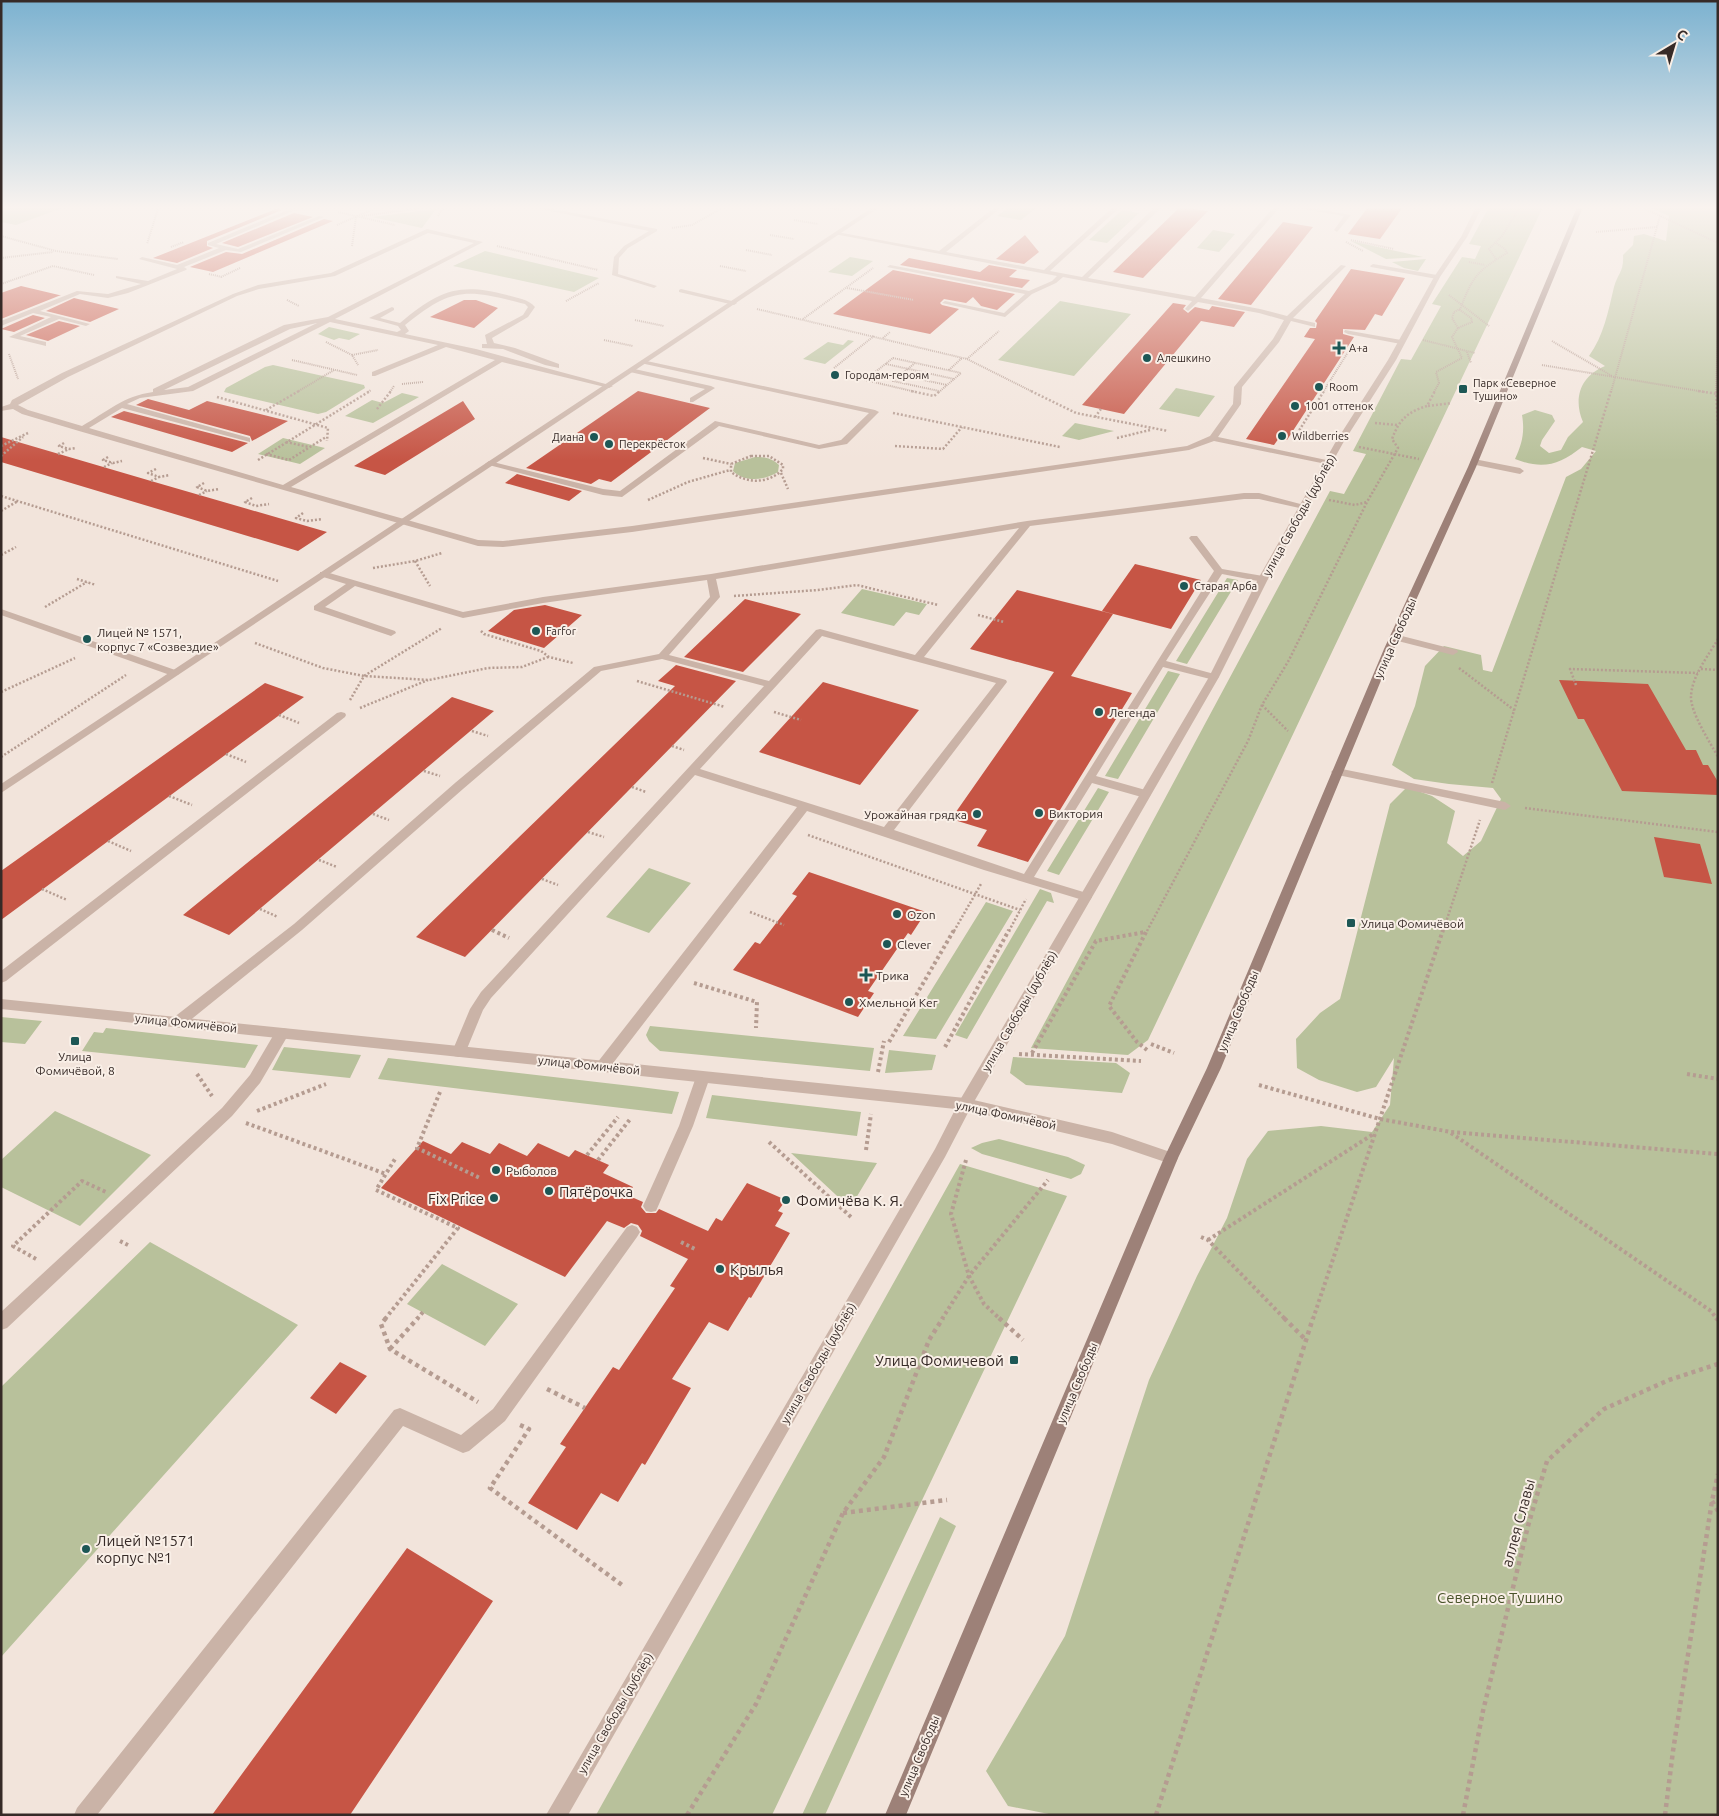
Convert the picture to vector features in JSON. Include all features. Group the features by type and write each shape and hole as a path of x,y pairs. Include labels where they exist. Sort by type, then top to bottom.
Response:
{"main road":[{"name":"улица Свободы","path":"894,1815 1171,1158 1214,1068 1394,637 1474,462 1545,292"}],"street":[{"path":"1,324 78,292 108,296 127,292"},
{"path":"14,406 14,402 23,397 104,356 243,292"},
{"path":"82,429 138,396 190,389 381,292"},
{"path":"401,325 439,297 456,292"},
{"path":"484,292 527,303 532,308 526,316 488,337 491,345"},
{"path":"683,292 734,303"},
{"path":"1,789 301,588 751,292"},
{"path":"1019,292 1030,294"},
{"path":"946,303 1005,314 1035,292"},
{"path":"1152,292 1289,318 1312,325"},
{"path":"1188,309 1203,292"},
{"path":"1,409 14,406 25,412 401,522 478,543 503,544 632,529 1189,448 1213,438 1237,404 1238,386 1276,340 1289,318 1316,292"},
{"name":"улица Свободы (дублёр)","path":"556,1815 930,1170 965,1104 1214,677 1263,579 1339,443 1392,360 1429,292"},
{"path":"392,309 373,318 401,325 405,331 397,335"},
{"path":"33,311 86,324"},
{"path":"12,337 58,317"},
{"path":"149,394 287,327 327,319 613,384"},
{"path":"1348,332 1401,342"},
{"path":"12,337 43,344"},
{"path":"462,349 491,345 524,353 552,365 613,384"},
{"path":"375,374 443,346"},
{"path":"284,488 501,360"},
{"path":"645,362 874,412"},
{"path":"633,370 711,388 693,400"},
{"path":"120,405 247,440"},
{"path":"489,464 603,492 622,494 718,423 819,447 844,442 874,412"},
{"path":"1213,438 1328,464"},
{"path":"1474,462 1520,471"},
{"path":"323,574 463,615 543,600 711,576 1027,524 1244,496 1259,496 1304,506"},
{"path":"917,659 1027,524"},
{"path":"1194,538 1219,571 1263,579"},
{"path":"1032,880 1089,778 1219,571"},
{"path":"662,656 715,598 711,576"},
{"path":"354,583 317,608 391,633"},
{"path":"1,612 174,674"},
{"path":"459,1052 477,1009 486,995 820,632 1002,682 887,832"},
{"path":"1394,637 1453,652"},
{"path":"178,1022 298,927 459,786 598,669 662,656 772,685"},
{"path":"1160,663 1214,677"},
{"path":"1,978 341,715"},
{"path":"694,771 887,832 988,868 1086,897"},
{"path":"1337,772 1505,806"},
{"path":"1089,778 1145,794"},
{"path":"602,1067 804,805"},
{"name":"улица Фомичёвой","path":"1,1004 965,1104 1112,1138 1171,1158"},
{"path":"1,1323 129,1204 230,1117 282,1033"},
{"path":"651,1206 686,1126 703,1077"},
{"path":"84,1815 400,1416 463,1445 499,1414 632,1232"}],"path":[{"path":"270,292 327,319"},
{"path":"566,301 583,292"},
{"path":"803,319 841,292"},
{"path":"867,292 914,300"},
{"path":"1444,292 1463,304 1489,326"},
{"path":"1458,328 1452,318 1454,312 1461,308 1467,292"},
{"path":"1156,1815 1306,1340 1486,802 1615,378 1639,292"},
{"path":"1427,406 1439,383 1436,372 1462,358 1460,350 1452,337 1458,328 1472,322 1471,318 1461,308"},
{"path":"768,311 967,359 1076,413 1170,432"},
{"path":"967,359 1004,327 1002,317 1005,314"},
{"path":"635,320 671,328"},
{"path":"1718,330 1718,427"},
{"path":"306,331 352,355 356,361"},
{"path":"883,338 890,332"},
{"path":"1284,454 1360,334"},
{"path":"834,368 874,336"},
{"path":"12,337 6,340 4,345 14,367 23,397"},
{"path":"604,340 640,348"},
{"path":"1429,341 1476,353"},
{"path":"1552,341 1615,378"},
{"path":"1467,352 1471,363"},
{"path":"262,353 364,377"},
{"path":"893,358 915,363 961,373 934,396 865,380 893,358"},
{"path":"948,370 962,358"},
{"path":"915,363 893,381 940,391"},
{"path":"886,364 954,379"},
{"path":"1542,365 1717,394"},
{"path":"265,410 334,370"},
{"path":"900,374 948,385"},
{"path":"388,383 423,382"},
{"path":"383,404 396,384"},
{"path":"326,437 289,460 264,454 375,387"},
{"path":"190,389 324,427"},
{"path":"1148,1050 1137,1042 1109,1006 1146,932 1248,741 1262,706 1289,660 1362,512 1398,448 1392,439 1402,417 1412,410 1451,403"},
{"path":"1095,416 1101,409"},
{"path":"874,412 899,413 1062,447"},
{"path":"896,446 943,449 962,427"},
{"path":"1116,438 1152,429"},
{"path":"1,456 28,433"},
{"path":"286,442 309,447"},
{"path":"1339,443 1419,459"},
{"path":"58,454 69,449"},
{"path":"751,456 768,456 776,459 783,465 781,473 775,477 759,481 742,479 735,476 730,470 731,464 736,460 751,456"},
{"path":"104,467 113,463"},
{"path":"646,501 686,481 730,470"},
{"path":"151,481 159,476"},
{"path":"199,495 207,490"},
{"path":"1,496 301,588"},
{"path":"1,511 18,501"},
{"path":"1355,505 1362,512"},
{"path":"249,510 256,506"},
{"path":"301,524 307,521"},
{"path":"369,568 414,561 478,543"},
{"path":"1,555 16,547"},
{"path":"77,579 96,585"},
{"path":"22,620 87,582"},
{"path":"715,598 857,585 957,609"},
{"path":"341,715 364,676 463,615 484,634 541,651 549,657 598,669 747,713"},
{"path":"993,619 1004,622"},
{"path":"1718,639 1698,673 1691,698 1700,723 1718,757"},
{"path":"250,642 323,668 364,676 430,680"},
{"path":"1,692 73,660 95,646"},
{"path":"1431,646 1514,710"},
{"path":"341,715 430,680 488,668 522,666 549,657"},
{"path":"1,757 145,663"},
{"path":"1576,685 1570,669 1698,673"},
{"path":"1701,669 1718,670"},
{"path":"1262,706 1288,731"},
{"path":"785,715 801,720"},
{"path":"1505,806 1718,832"},
{"path":"788,827 1020,910"},
{"path":"889,1042 976,894 988,868"},
{"path":"945,1048 1020,910 1032,880"},
{"path":"728,905 784,925"},
{"path":"1032,1053 1096,941 1146,932"},
{"path":"672,976 757,1002 756,1028"},
{"path":"878,1072 884,1042"},
{"path":"1151,1044 1174,1053"},
{"path":"1017,1054 1032,1053 1141,1061"},
{"path":"1687,1074 1718,1079"},
{"path":"230,1117 326,1084"},
{"path":"1259,1085 1380,1119 1450,1132 1718,1154"},
{"path":"440,1092 417,1148 480,1178"},
{"path":"866,1150 871,1114"},
{"path":"230,1117 386,1174"},
{"path":"587,1155 618,1117"},
{"path":"598,1160 631,1118"},
{"path":"1450,1132 1711,1311 1718,1320"},
{"path":"1208,1240 1376,1133"},
{"path":"769,1142 851,1217"},
{"path":"395,1159 376,1190 458,1228 381,1324 390,1349 499,1414 529,1429 490,1488 622,1585"},
{"path":"966,1160 951,1214 969,1276 984,1304 1023,1340"},
{"path":"58,1270 13,1246 82,1180 129,1204"},
{"path":"687,1815 756,1704 842,1513 884,1457 929,1340 969,1276 1048,1180"},
{"path":"1201,1237 1208,1240 1306,1340"},
{"path":"682,1242 696,1249"},
{"path":"390,1349 423,1312"},
{"name":"аллея Славы","path":"1463,1815 1483,1711 1528,1526 1547,1461 1604,1409 1669,1380 1718,1364"},
{"path":"526,1378 584,1408"},
{"path":"1665,1815 1673,1751 1712,1501 1718,1474"},
{"path":"842,1513 948,1500"},
{"path":"1712,1501 1718,1503"},
{"path":"1712,1501 1718,1511"}],"green space":[{"path":"1440,292 1503,292 1148,1040 1128,1055 1031,1048 1330,491 1344,494 1366,454 1353,451 1401,359 1411,360 1441,306 1432,304"},
{"name":"Северное Тушино","path":"1613,292 1718,292 1718,1815 1054,1815 1008,1806 986,1771 1065,1636 1149,1380 1197,1276 1227,1218 1247,1159 1268,1131 1321,1126 1372,1132 1390,1105 1394,1058 1376,1087 1357,1092 1319,1080 1297,1068 1296,1039 1320,1013 1340,999 1390,804 1407,787 1432,796 1455,811 1447,843 1463,856 1481,841 1501,799 1493,788 1414,779 1392,765 1415,706 1425,666 1444,646 1481,655 1483,670 1492,672 1566,477 1581,469 1596,451 1582,447 1558,462 1542,465 1515,459 1522,438 1522,415 1535,410 1552,415 1555,421 1540,446 1549,453 1561,450 1568,437 1583,422 1580,413 1579,397 1584,382 1596,370 1605,366 1589,356 1605,323"},
{"path":"1060,301 1131,314 1074,376 998,360"},
{"path":"329,327 360,334 349,340 339,338 334,340 318,334"},
{"path":"848,340 854,341 825,364 803,359 828,342 843,345"},
{"path":"273,365 364,385 365,388 326,412 318,414 224,392 226,388 265,367"},
{"path":"1176,388 1215,396 1199,417 1159,409"},
{"path":"402,393 419,397 373,423 345,416 372,400 383,403"},
{"path":"1075,423 1114,431 1079,440 1062,436"},
{"path":"283,438 325,448 300,464 258,454"},
{"path":"755,457 771,459 779,465 778,472 767,477 749,479 733,471 735,463"},
{"path":"1227,578 1238,580 1187,664 1176,661"},
{"path":"862,589 927,604 919,615 906,612 894,626 841,613"},
{"path":"1168,671 1180,674 1118,779 1105,776"},
{"path":"1098,788 1109,792 1059,875 1047,871"},
{"path":"649,868 691,883 649,933 606,917"},
{"path":"1040,889 1051,893 1054,903 1047,901 967,1039 955,1035"},
{"path":"986,902 1013,911 936,1039 903,1036"},
{"path":"1,1017 42,1021 25,1044 1,1042"},
{"path":"650,1026 874,1048 870,1071 660,1051 649,1041 646,1035"},
{"path":"106,1028 258,1045 245,1068 82,1051 94,1032 103,1033"},
{"path":"284,1047 361,1055 350,1078 272,1070"},
{"path":"889,1050 936,1055 932,1070 885,1073"},
{"path":"1013,1057 1116,1063 1130,1073 1122,1093 1026,1085 1010,1073"},
{"path":"388,1058 679,1092 672,1114 378,1079"},
{"path":"712,1095 861,1112 857,1136 706,1118"},
{"path":"55,1111 151,1155 80,1226 1,1187 1,1160"},
{"path":"999,1139 1068,1157 1085,1165 1081,1174 1071,1179 982,1154 971,1148"},
{"path":"791,1153 877,1163 850,1208"},
{"path":"960,1164 1067,1196 772,1815 596,1815"},
{"path":"150,1242 298,1325 1,1657 1,1387"},
{"path":"442,1264 518,1304 485,1346 407,1304"},
{"path":"940,1517 956,1526 825,1815 802,1815"}],"building":[{"path":"45,292 61,295 1,319 1,293"},
{"path":"863,292 1004,292 1015,294 997,310 981,306 973,297 966,303 944,299 940,303 942,305 959,309 930,334 833,314"},
{"path":"1224,292 1262,292 1251,305 1218,299"},
{"path":"1335,292 1397,292 1382,316 1375,314 1365,330 1343,329 1343,334 1354,337 1287,440 1279,438 1274,445 1246,439 1315,339 1304,337 1310,328 1316,328 1317,323 1315,321"},
{"path":"74,298 119,309 90,322 46,311"},
{"path":"464,300 476,300 498,308 474,328 430,317"},
{"name":"Алешкино","path":"1173,303 1186,305 1183,309 1188,313 1195,307 1209,310 1212,306 1245,312 1234,327 1201,321 1124,414 1082,405"},
{"path":"33,315 45,318 14,332 1,329"},
{"path":"59,321 80,326 48,341 26,335"},
{"path":"638,391 710,408 611,482 599,479 591,484 526,468"},
{"path":"148,399 189,410 207,401 288,421 252,441 250,436 136,405"},
{"path":"463,401 475,419 385,475 354,466"},
{"path":"124,411 248,443 232,452 111,417"},
{"path":"1,437 327,532 298,551 1,462"},
{"path":"517,474 582,491 569,501 505,483"},
{"path":"1135,564 1201,580 1171,629 1102,611"},
{"path":"1017,590 1113,614 1071,676 1132,693 1028,862 977,846 987,830 951,819 1054,672 970,649"},
{"path":"745,599 801,614 743,672 684,657"},
{"path":"545,605 582,615 544,648 488,631 514,610"},
{"path":"676,665 736,681 465,957 416,937 675,686 658,681"},
{"path":"1559,680 1648,684 1686,750 1696,750 1703,765 1708,765 1718,782 1718,795 1622,791 1584,719 1578,719"},
{"path":"823,682 919,710 860,785 759,752"},
{"path":"265,683 304,697 1,920 1,871"},
{"path":"452,697 494,711 229,935 183,915"},
{"path":"1654,837 1700,844 1712,884 1664,877"},
{"path":"809,872 926,912 911,935 908,933 868,991 874,993 858,1017 733,970 755,942 760,944 797,896 792,894"},
{"path":"423,1141 451,1154 462,1142 490,1154 499,1143 527,1156 538,1143 569,1157 575,1150 609,1165 603,1173 633,1187 627,1195 643,1202 641,1207 646,1213 656,1213 659,1209 708,1231 716,1218 722,1221 747,1183 786,1200 778,1211 783,1213 775,1226 790,1233 751,1298 749,1297 728,1331 709,1322 672,1379 691,1388 645,1465 642,1463 618,1502 601,1493 577,1530 528,1503 566,1447 560,1444 613,1367 619,1370 675,1288 670,1286 688,1259 640,1236 642,1231 638,1225 631,1223 624,1228 607,1221 565,1277 381,1188"},
{"path":"340,1362 367,1376 336,1414 310,1398"},
{"path":"407,1548 493,1601 350,1815 212,1815"}],"place":[{"name":"А+а","path":"1339,348"},
{"name":"Алешкино","path":"1147,358"},
{"name":"Городам-героям","path":"835,375"},
{"name":"Room","path":"1319,387"},
{"name":"Парк «Северное Тушино»","path":"1463,389"},
{"name":"1001 оттенок","path":"1295,406"},
{"name":"Wildberries","path":"1282,436"},
{"name":"Диана","path":"594,437"},
{"name":"Перекрёсток","path":"609,444"},
{"name":"Старая Арба","path":"1184,586"},
{"name":"Farfor","path":"536,631"},
{"name":"Лицей № 1571, корпус 7 «Созвездие»","path":"87,639"},
{"name":"Легенда","path":"1099,712"},
{"name":"Виктория","path":"1039,813"},
{"name":"Урожайная грядка","path":"977,814"},
{"name":"Ozon","path":"897,914"},
{"name":"Улица Фомичёвой","path":"1351,923"},
{"name":"Clever","path":"887,944"},
{"name":"Трика","path":"866,975"},
{"name":"Хмельной Кег","path":"849,1002"},
{"name":"Улица Фомичёвой, 8","path":"75,1041"},
{"name":"Рыболов","path":"496,1170"},
{"name":"Пятёрочка","path":"549,1191"},
{"name":"Fix Price","path":"494,1198"},
{"name":"Фомичёва К. Я.","path":"786,1200"},
{"name":"Крылья","path":"720,1269"},
{"name":"Улица Фомичевой","path":"1014,1360"},
{"name":"Лицей №1571 корпус №1","path":"86,1549"}]}
